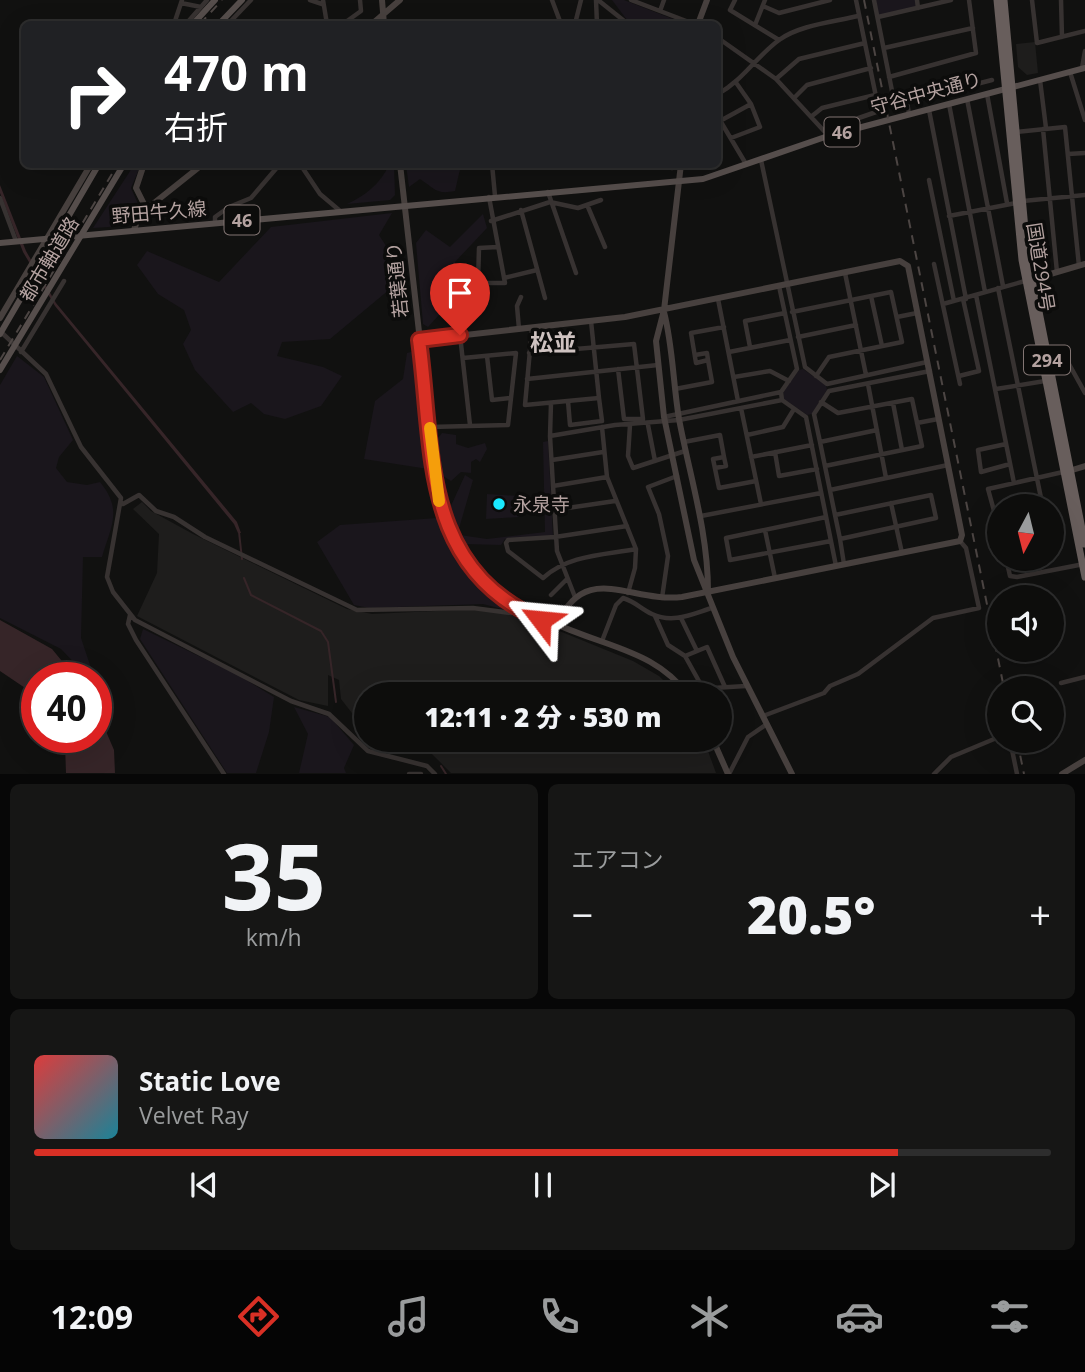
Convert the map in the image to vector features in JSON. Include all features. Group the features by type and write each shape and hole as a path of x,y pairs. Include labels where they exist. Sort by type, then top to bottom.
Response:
{"highway":[{"name":"国道294号","path":"996,0 1016,132 1015,203"},
{"name":"国道294号","path":"1004,0 1015,203 1045,381 1085,544"},
{"name":"国道294号","path":"1029,280 1085,577"}],"main road":[{"path":"196,21 215,0"},
{"path":"222,21 242,0"},
{"name":"守谷中央通り","path":"404,204 719,176 826,133 1083,69"},
{"name":"都市軸道路","path":"0,333 97,168"},
{"name":"都市軸道路","path":"0,370 122,168"},
{"name":"野田牛久線","path":"0,243 404,204"}],"street":[{"path":"189,21 207,0"},
{"path":"231,21 251,0"},
{"path":"310,0 323,2 326,21"},
{"path":"348,21 361,11 360,0"},
{"path":"382,0 384,21"},
{"path":"376,21 400,0"},
{"path":"552,0 560,21"},
{"path":"576,21 581,0"},
{"path":"597,0 597,21"},
{"path":"597,0 624,21"},
{"path":"631,0 688,21"},
{"path":"660,10 664,0"},
{"path":"697,21 707,0"},
{"path":"735,0 730,10 779,40"},
{"path":"755,25 765,0"},
{"path":"763,6 779,13 831,0"},
{"path":"721,40 755,61 776,79 826,133 878,111 856,0"},
{"path":"874,0 895,106 992,80"},
{"path":"917,0 918,8"},
{"path":"878,17 951,0"},
{"path":"890,76 976,53 969,0"},
{"path":"1032,0 1037,43 1085,31"},
{"path":"1061,0 1062,37"},
{"path":"175,21 182,1 201,7"},
{"path":"721,92 737,84 755,61 788,34 858,16"},
{"path":"884,48 972,28"},
{"path":"776,79 799,59 865,43"},
{"path":"1083,69 1085,51"},
{"path":"795,97 807,85 871,68"},
{"path":"1070,72 1085,120"},
{"path":"1040,80 1057,272"},
{"path":"731,138 760,127 751,104 737,84"},
{"path":"987,94 1015,203"},
{"path":"812,116 822,108 875,95"},
{"path":"967,99 988,208 1016,386 1040,494"},
{"path":"907,102 909,114"},
{"path":"949,103 985,292"},
{"path":"721,118 751,104"},
{"path":"928,109 979,372 959,376"},
{"path":"721,122 746,165"},
{"path":"943,304 1082,265 1065,127 1016,132"},
{"path":"1068,154 1085,153"},
{"path":"550,436 602,427 648,425 781,392 797,369 785,313 783,285 761,160"},
{"path":"0,317 89,168"},
{"path":"143,168 136,188 146,208"},
{"path":"134,230 135,221 146,208 198,168"},
{"path":"215,222 215,217 229,206 251,198 277,168"},
{"path":"303,168 320,194 339,210"},
{"name":"若葉通り","path":"400,168 437,491 451,535 480,577 516,607 648,658 676,682"},
{"path":"461,283 505,283 491,221 492,168"},
{"path":"680,168 657,348 665,420 694,561 746,686 792,774"},
{"path":"929,180 954,302"},
{"path":"548,191 576,273"},
{"path":"950,216 1015,203 1085,195"},
{"path":"0,198 16,242"},
{"path":"491,221 551,202 588,207 601,200"},
{"path":"588,207 605,247"},
{"path":"521,210 545,298"},
{"path":"939,232 952,230"},
{"path":"478,283 479,248 497,247"},
{"path":"419,340 664,310 900,261 907,263 962,535 960,541"},
{"path":"934,264 960,384"},
{"path":"504,278 537,270"},
{"path":"845,273 866,375"},
{"path":"21,352 64,281"},
{"path":"783,285 804,367 827,384 928,362"},
{"path":"792,312 891,292 902,342 828,357 816,376"},
{"path":"976,295 1014,483"},
{"path":"871,296 882,346"},
{"path":"519,329 517,306 521,297"},
{"path":"718,299 738,401"},
{"path":"664,310 685,451 708,558 708,593"},
{"path":"897,317 918,312"},
{"path":"750,347 745,321 785,313"},
{"path":"568,401 570,425 602,421 590,321"},
{"path":"798,337 856,325"},
{"path":"675,389 712,382 708,360 696,363 691,333 724,327"},
{"path":"532,328 524,405 599,398"},
{"path":"0,333 48,376 78,442 119,493 122,505 107,577 113,592 131,615 144,625 291,701 329,714 368,751 427,766 436,774"},
{"path":"460,335 470,425"},
{"path":"729,352 790,340"},
{"path":"657,348 663,343 671,346"},
{"path":"529,353 634,344 643,419 624,419 618,369"},
{"path":"430,427 508,425 516,353 463,358"},
{"path":"1046,359 1063,355 1085,393"},
{"path":"487,356 492,400 511,398"},
{"path":"527,379 658,365"},
{"path":"734,377 770,371 789,381"},
{"path":"844,564 814,414 829,391 930,371"},
{"path":"996,389 1045,381"},
{"path":"868,384 886,478"},
{"path":"781,392 782,400"},
{"path":"821,402 838,413 912,399 922,446 825,466"},
{"path":"679,417 782,400 806,416 836,566"},
{"path":"551,403 555,537 560,564 575,597"},
{"path":"893,403 902,450"},
{"path":"741,408 761,504"},
{"path":"747,435 783,427 794,408"},
{"path":"917,423 939,418"},
{"path":"630,425 628,456 634,468 685,451"},
{"path":"648,425 655,461"},
{"path":"602,427 607,477 636,549 635,568 628,593"},
{"path":"820,442 877,430"},
{"path":"684,442 720,435 724,457 713,459 719,488 756,481"},
{"path":"1006,444 978,450 981,472 1010,464"},
{"path":"751,457 812,445"},
{"path":"552,460 603,452"},
{"path":"775,452 779,476 817,469"},
{"path":"830,490 948,465"},
{"path":"989,494 988,489 1085,466"},
{"path":"662,599 668,556 659,514 648,487 678,475"},
{"path":"553,486 607,477"},
{"path":"701,516 821,493"},
{"path":"122,505 139,495 156,511 174,517 237,553 357,610 473,608 511,613 516,607"},
{"path":"835,515 931,495 936,518 840,539"},
{"path":"554,510 615,501"},
{"path":"891,503 902,553"},
{"path":"826,517 726,538 730,560 831,541"},
{"path":"626,526 555,537 508,540 506,543 508,551 543,578 560,564 636,549"},
{"path":"765,530 775,578"},
{"path":"557,625 575,597 601,587 662,599 708,593 960,541"},
{"path":"763,716 824,693 830,686 858,674 933,618 979,608 966,548 960,541"},
{"path":"1064,568 1084,564"},
{"path":"1009,571 1010,576 1017,577 1048,571"},
{"path":"551,595 566,580"},
{"path":"602,642 616,605 623,598 639,603 655,616 670,620 712,608"},
{"path":"131,615 128,624 136,640 224,774"},
{"path":"655,616 668,645 685,656 699,682"},
{"path":"681,618 697,651"},
{"path":"685,656 707,647 723,682"},
{"path":"1064,682 1085,677"},
{"path":"732,687 746,686"},
{"path":"729,774 748,737 767,724"},
{"path":"934,774 951,757 987,742"},
{"path":"719,752 729,774"},
{"path":"1013,753 1017,774"},
{"path":"1062,774 1085,760"},
{"path":"409,774 421,774"}],"shaded area":[{"path":"612,0 624,0 678,21 628,21"},
{"path":"874,0 917,0 918,8 878,17"},
{"path":"1035,42 1038,73 1027,75 1018,67 1016,44"},
{"path":"132,168 138,168 131,188 140,208 135,215 125,223 93,228"},
{"path":"387,168 394,168 395,195 390,200 347,204 360,197 382,178"},
{"path":"406,168 460,168 455,191 439,191 420,179 409,187"},
{"path":"0,185 26,251 56,303 237,522 241,533 238,533 234,524 55,306 23,252 0,193"},
{"path":"392,213 379,235 404,274 402,279 330,339 282,342 277,356 323,367 342,376 321,406 285,419 264,414 251,403 233,412 195,370 183,344 191,330 184,310 158,294 137,265 147,251 219,282 271,227"},
{"path":"483,214 487,228 455,262 461,291 428,327 423,324 416,243 426,230 450,247"},
{"path":"415,351 428,469 364,459 375,401 403,379 407,353"},
{"path":"17,356 44,377 73,440 59,457 56,468 67,482 87,485 100,482 111,501 113,518 102,557 83,557 81,638 89,662 74,662 61,649 0,618 0,385"},
{"path":"803,369 826,385 827,390 812,414 807,415 784,399 783,392 799,370"},
{"path":"442,433 456,435 456,444 468,448 485,443 487,449 480,462 476,459 471,462 471,473 461,472 451,481 443,476 437,439"},
{"path":"548,441 553,536 505,539 501,545 464,544 460,535 487,539 545,532 543,442"},
{"path":"465,475 473,480 458,532 450,508"},
{"path":"487,494 518,496 519,517 486,519"},
{"path":"142,502 151,511 193,534 347,609 372,614 477,609 525,617 633,661 665,682 354,682 354,716 341,699 339,680 328,675 328,706 299,700 137,616 157,573 159,534 133,509"},
{"path":"437,518 468,567 486,588 508,607 506,610 483,604 369,608 354,605 317,542 340,525"},
{"path":"0,620 52,649 63,662 21,662 21,685 0,671"},
{"path":"143,629 240,676 274,697 269,732 256,773 227,773 140,639"},
{"path":"294,707 330,717 354,745 344,768 346,773 299,773 308,734"},
{"path":"112,745 115,773 66,773 65,753 112,753"},
{"path":"425,752 708,752 716,773 451,773 432,754"}],"waterway":[{"path":"239,532 242,559"},
{"path":"244,578 251,595 321,631 328,642 336,702"},
{"path":"441,766 446,774"}],"railway":[{"path":"203,21 222,0"},
{"path":"864,0 1002,676"},
{"path":"0,360 116,168"},
{"path":"1020,753 1024,774"}],"slow traffic":[{"path":"430,428 439,501"}],"place":[{"name":"永泉寺","path":"499,504"}],"district":[{"name":"松並","path":"553,342"}],"route":[{"path":"460,335 419,340 437,491 443,517 463,556 480,577 516,607 541,620"}]}
